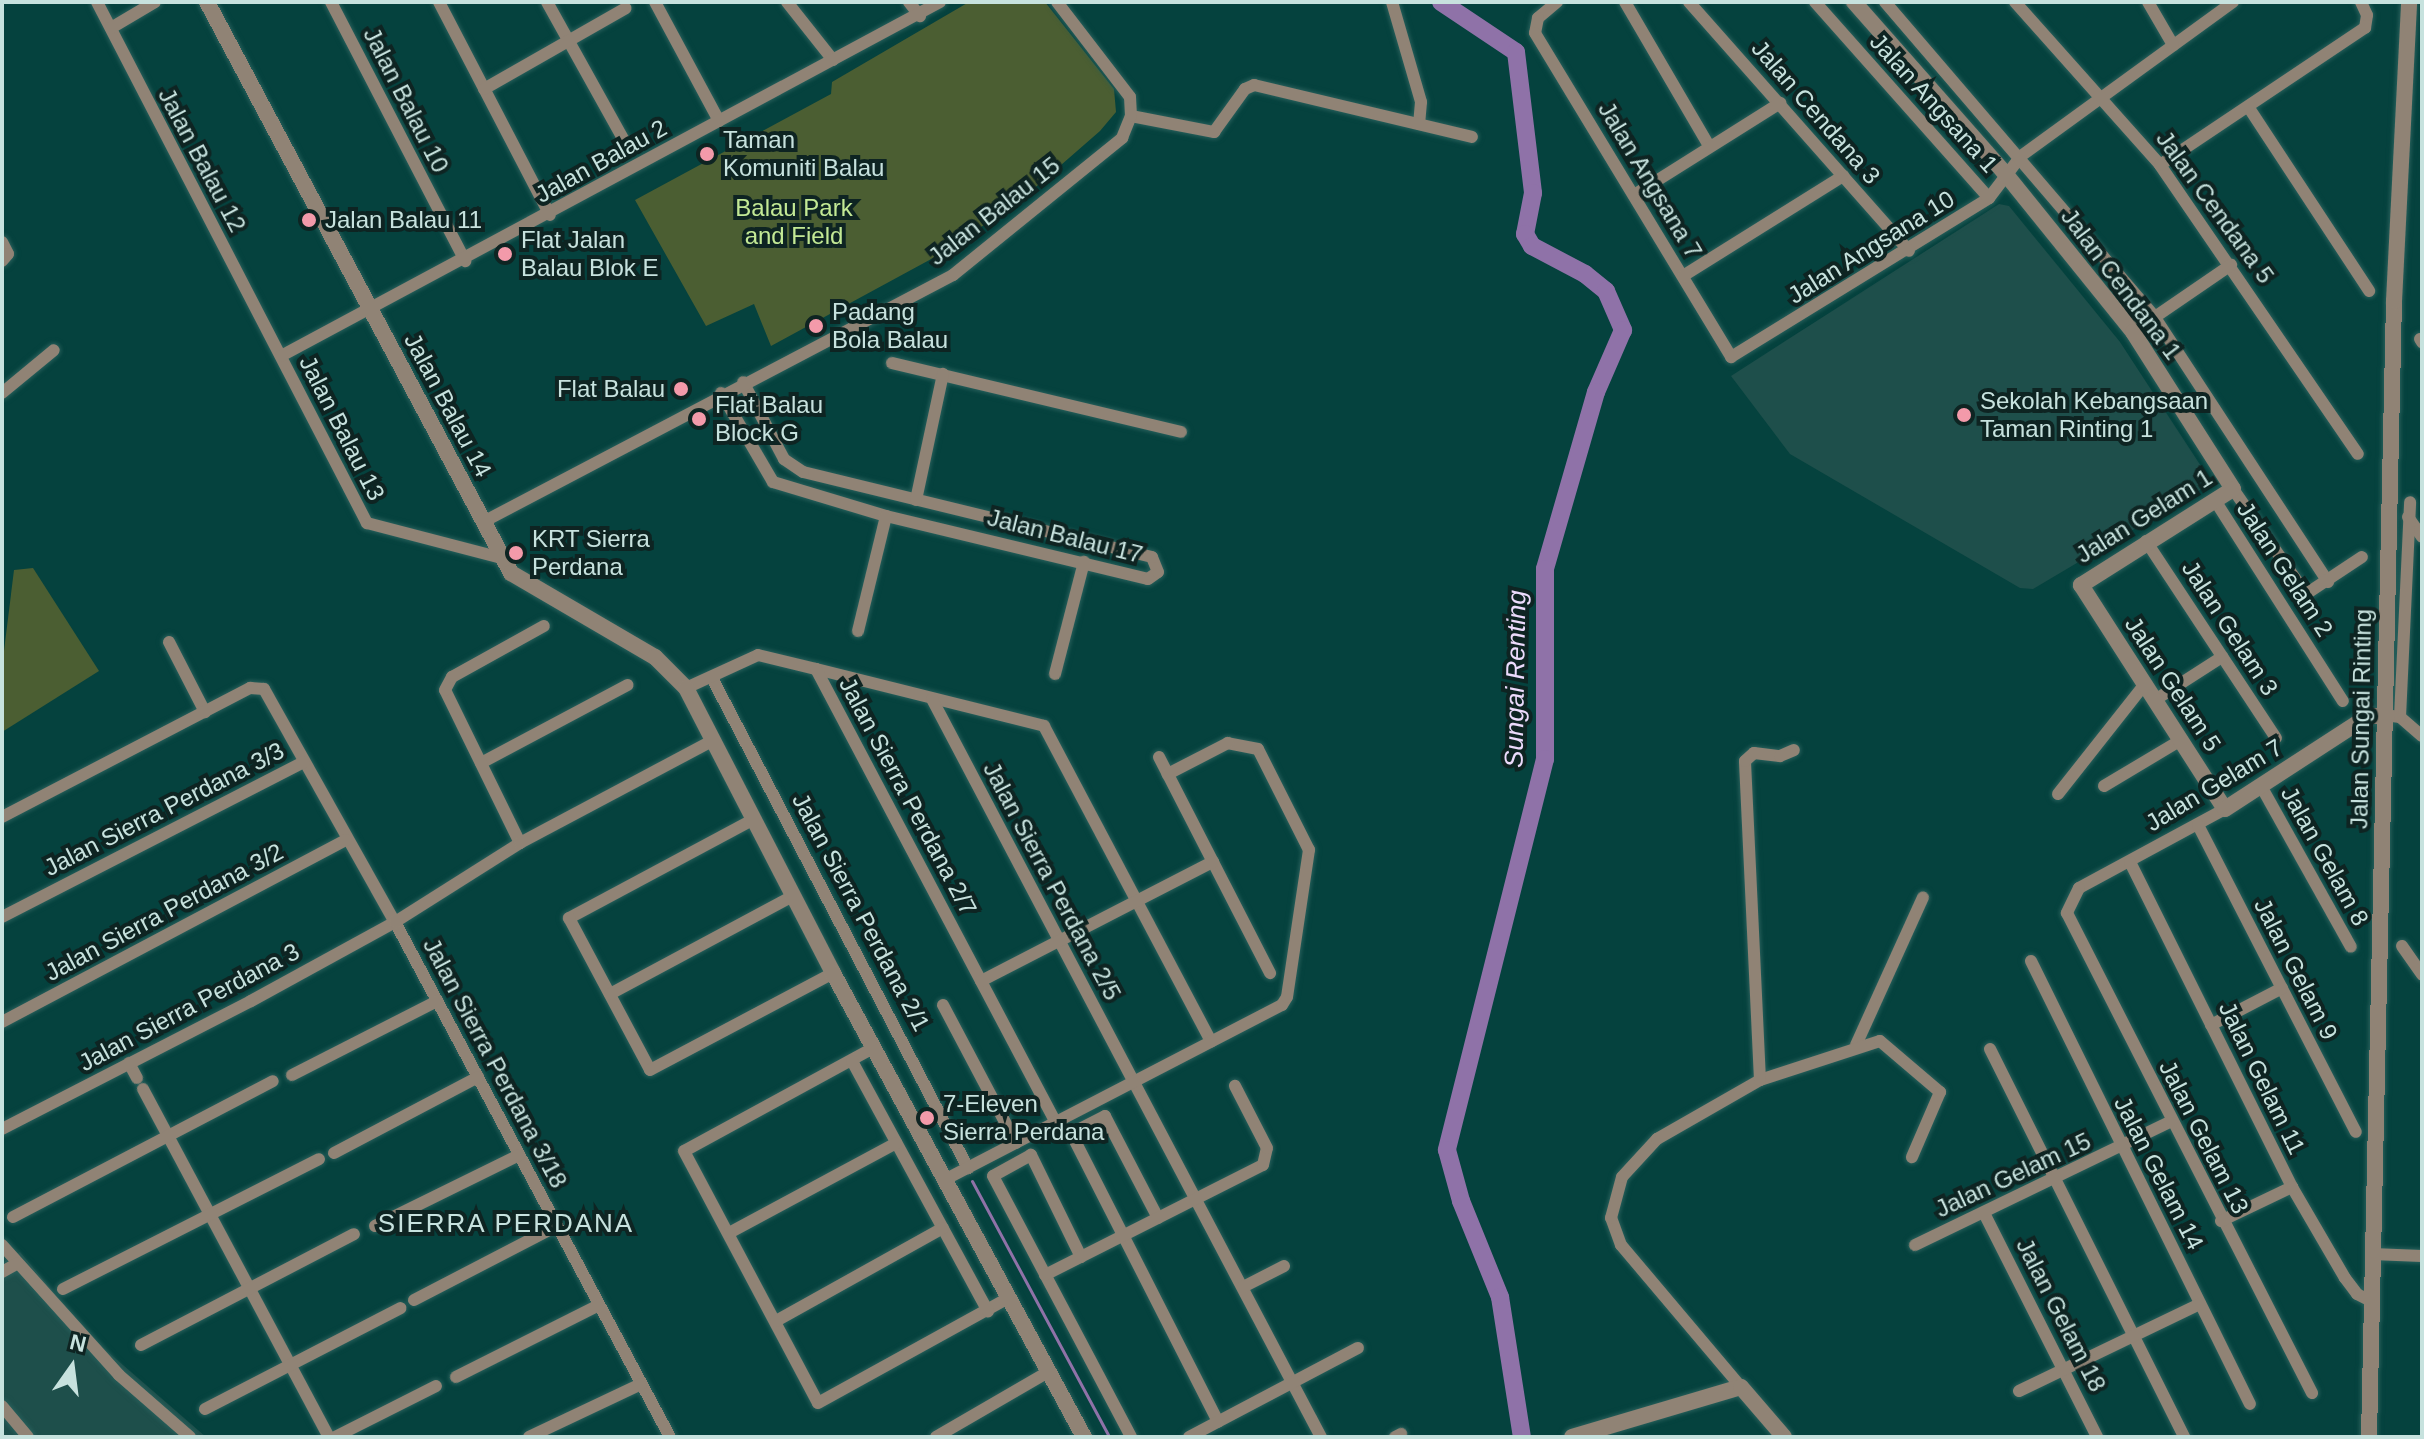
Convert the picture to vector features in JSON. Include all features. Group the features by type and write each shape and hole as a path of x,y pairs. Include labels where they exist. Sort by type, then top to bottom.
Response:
{"street":[{"name":"Jalan Balau 12","path":"97,2 281,356"},
{"path":"111,28 155,2"},
{"path":"207,2 372,311"},
{"name":"Jalan Balau 10","path":"331,2 465,261"},
{"path":"439,2 550,215"},
{"path":"547,2 625,142"},
{"path":"655,2 719,121"},
{"path":"787,2 833,60"},
{"path":"909,2 920,16"},
{"name":"Jalan Balau 2","path":"281,356 372,311 719,121 920,16 940,2"},
{"path":"1057,2 1130,97 1131,116 1214,132 1245,89 1254,85 1472,137"},
{"path":"1392,2 1421,102 1419,124"},
{"name":"Jalan Angsana 7","path":"1557,2 1534,25 1731,357"},
{"path":"1625,2 1709,146"},
{"name":"Jalan Cendana 3","path":"1689,2 1909,251"},
{"name":"Jalan Angsana 1","path":"1815,2 1989,198"},
{"name":"Jalan Cendana 1","path":"1854,2 2004,172 2133,332 2300,590 2313,592 2328,582 2154,316 2021,156 1885,2"},
{"name":"Jalan Cendana 5","path":"2015,2 2103,95 2160,165 2358,454"},
{"path":"2148,2 2173,45"},
{"name":"Jalan Angsana 10","path":"1731,357 1909,251 1989,198 2004,172 2021,156 2233,2"},
{"path":"2160,165 2249,108 2369,23 2361,2"},
{"name":"Jalan Sungai Rinting","path":"2369,1437 2372,1254 2392,716 2394,301 2409,2"},
{"path":"484,89 626,8"},
{"path":"1634,195 1780,103"},
{"path":"2249,108 2369,291"},
{"name":"Jalan Balau 15","path":"483,522 721,393 953,275 1122,138 1131,116"},
{"path":"1683,276 1843,176"},
{"path":"2,242 8,254 2,261"},
{"path":"2133,332 2231,265"},
{"name":"Jalan Balau 14","path":"372,311 501,558 523,583 655,657 686,688 833,973 948,1178 1084,1437"},
{"path":"2,393 54,350"},
{"name":"Jalan Balau 13","path":"281,356 367,523 501,558"},
{"path":"892,363 1181,432"},
{"path":"916,500 943,374"},
{"name":"Jalan Balau 17","path":"721,393 773,482 886,516 1148,579 1158,572 1152,557 916,500 791,466 743,382"},
{"name":"Jalan Gelam 1","path":"2081,585 2146,541 2216,502 2233,489"},
{"name":"Jalan Gelam 2","path":"2216,502 2343,701"},
{"path":"2410,502 2392,716 2422,736"},
{"path":"858,631 886,516"},
{"path":"2408,517 2422,537"},
{"name":"Jalan Gelam 3","path":"2146,541 2276,738"},
{"path":"2328,582 2362,557"},
{"path":"1055,674 1084,562"},
{"name":"Jalan Gelam 5","path":"2081,585 2225,809"},
{"path":"520,843 445,696 452,677 544,626"},
{"path":"2,817 205,712 169,642"},
{"name":"Jalan Sierra Perdana 2/7","path":"686,688 758,655 816,669 1055,1121"},
{"path":"2155,700 2222,657"},
{"path":"816,669 1044,726 1211,1042"},
{"name":"Jalan Sierra Perdana 2/1","path":"712,678 968,1168"},
{"path":"2058,794 2145,684"},
{"path":"481,763 628,685"},
{"name":"Jalan Sierra Perdana 3/18","path":"205,712 250,688 264,689 346,840 395,922 670,1437"},
{"name":"Jalan Sierra Perdana 2/5","path":"932,699 1057,942 1197,1199 1321,1437"},
{"name":"Jalan Gelam 7","path":"2070,899 2079,888 2225,809 2368,716 2392,716"},
{"name":"Jalan Sierra Perdana 3","path":"2,1129 395,922 520,843 714,740"},
{"path":"2104,786 2181,740"},
{"path":"948,1178 1282,1005 1311,868 1309,850 1258,749 1248,743 1228,743 1168,774"},
{"path":"1760,1080 1745,761 1754,753 1780,756 1794,750"},
{"path":"1159,757 1270,973"},
{"name":"Jalan Sierra Perdana 3/3","path":"2,917 303,762"},
{"name":"Jalan Gelam 8","path":"2261,786 2351,947"},
{"path":"754,819 569,918 650,1070 833,973"},
{"name":"Jalan Gelam 9","path":"2198,825 2356,1132"},
{"name":"Jalan Sierra Perdana 3/2","path":"2,1022 346,840"},
{"path":"981,981 1213,862"},
{"name":"Jalan Gelam 11","path":"2130,862 2292,1187 2345,1278 2357,1294 2371,1301"},
{"path":"610,994 793,896"},
{"path":"1856,1045 1923,897"},
{"name":"Jalan Gelam 13","path":"2070,899 2067,913 2221,1221 2312,1393"},
{"path":"2402,946 2422,975"},
{"name":"Jalan Gelam 14","path":"2031,961 2121,1149 2250,1404"},
{"path":"2211,1025 2282,988"},
{"path":"292,1075 437,1001"},
{"path":"943,1005 1016,1143"},
{"path":"1784,1437 1621,1245 1611,1218 1622,1177 1657,1139 1760,1080 1856,1045 1880,1041 1895,1049 1940,1092 1912,1157"},
{"path":"875,1047 684,1151 818,1403 1010,1297"},
{"path":"1990,1049 2184,1437"},
{"path":"852,1061 988,1311"},
{"path":"129,1063 329,1437"},
{"path":"334,1153 478,1077"},
{"path":"13,1217 169,1139 273,1081"},
{"path":"1045,1275 1263,1165 1267,1148 1235,1086"},
{"path":"1158,1218 1101,1115 1071,1133 1070,1139 1218,1422"},
{"name":"Jalan Gelam 15","path":"1915,1245 2121,1149 2171,1121"},
{"path":"729,1233 896,1143"},
{"path":"375,1226 519,1155"},
{"path":"1081,1257 1031,1155 993,1176 1131,1437"},
{"path":"63,1289 319,1159"},
{"path":"2221,1221 2292,1187"},
{"name":"Jalan Gelam 18","path":"1984,1213 2067,1368 2097,1437"},
{"path":"414,1300 557,1226"},
{"path":"776,1321 943,1228"},
{"path":"141,1345 354,1234"},
{"path":"2,1245 119,1375 190,1437"},
{"path":"2372,1254 2422,1256"},
{"path":"2,1272 18,1263"},
{"path":"1243,1287 1284,1266"},
{"path":"2019,1391 2200,1304"},
{"path":"456,1377 599,1305"},
{"path":"205,1409 401,1308"},
{"path":"1189,1437 1358,1348"},
{"path":"936,1437 1050,1371"},
{"path":"529,1437 641,1384"},
{"path":"335,1437 436,1386"},
{"path":"1572,1437 1741,1387"},
{"path":"2,1406 28,1437"}],"shaded area":[{"name":"Sekolah Kebangsaan Taman Rinting 1","path":"1999,204 2009,206 2120,342 2212,483 2033,589 2020,588 1790,454 1731,376"},
{"path":"20,1252 93,1339 206,1437 2,1437 2,1263"}],"green space":[{"name":"Balau Park and Field","path":"969,2 1045,2 1114,89 1116,112 1100,131 1022,199 946,251 771,346 754,304 706,326 635,200 831,94 832,82"},
{"path":"33,568 99,671 2,732 2,667 14,570"}],"waterway":[{"name":"Sungai Renting","path":"1441,2 1516,52 1533,193 1525,234 1532,246 1585,274 1606,291 1623,330 1596,392 1545,569 1545,759 1447,1150 1461,1201 1500,1297 1522,1437"},
{"path":"972,1181 1109,1437"}],"place":[{"name":"Taman Komuniti Balau","path":"707,154"},
{"name":"Jalan Balau 11","path":"309,220"},
{"name":"Flat Jalan Balau Blok E","path":"505,254"},
{"name":"Padang Bola Balau","path":"816,326"},
{"name":"Flat Balau","path":"681,389"},
{"name":"Sekolah Kebangsaan Taman Rinting 1","path":"1964,415"},
{"name":"Flat Balau Block G","path":"699,419"},
{"name":"KRT Sierra Perdana","path":"516,553"},
{"name":"7-Eleven Sierra Perdana","path":"927,1118"}],"district":[{"name":"SIERRA PERDANA","path":"506,1224"}]}
